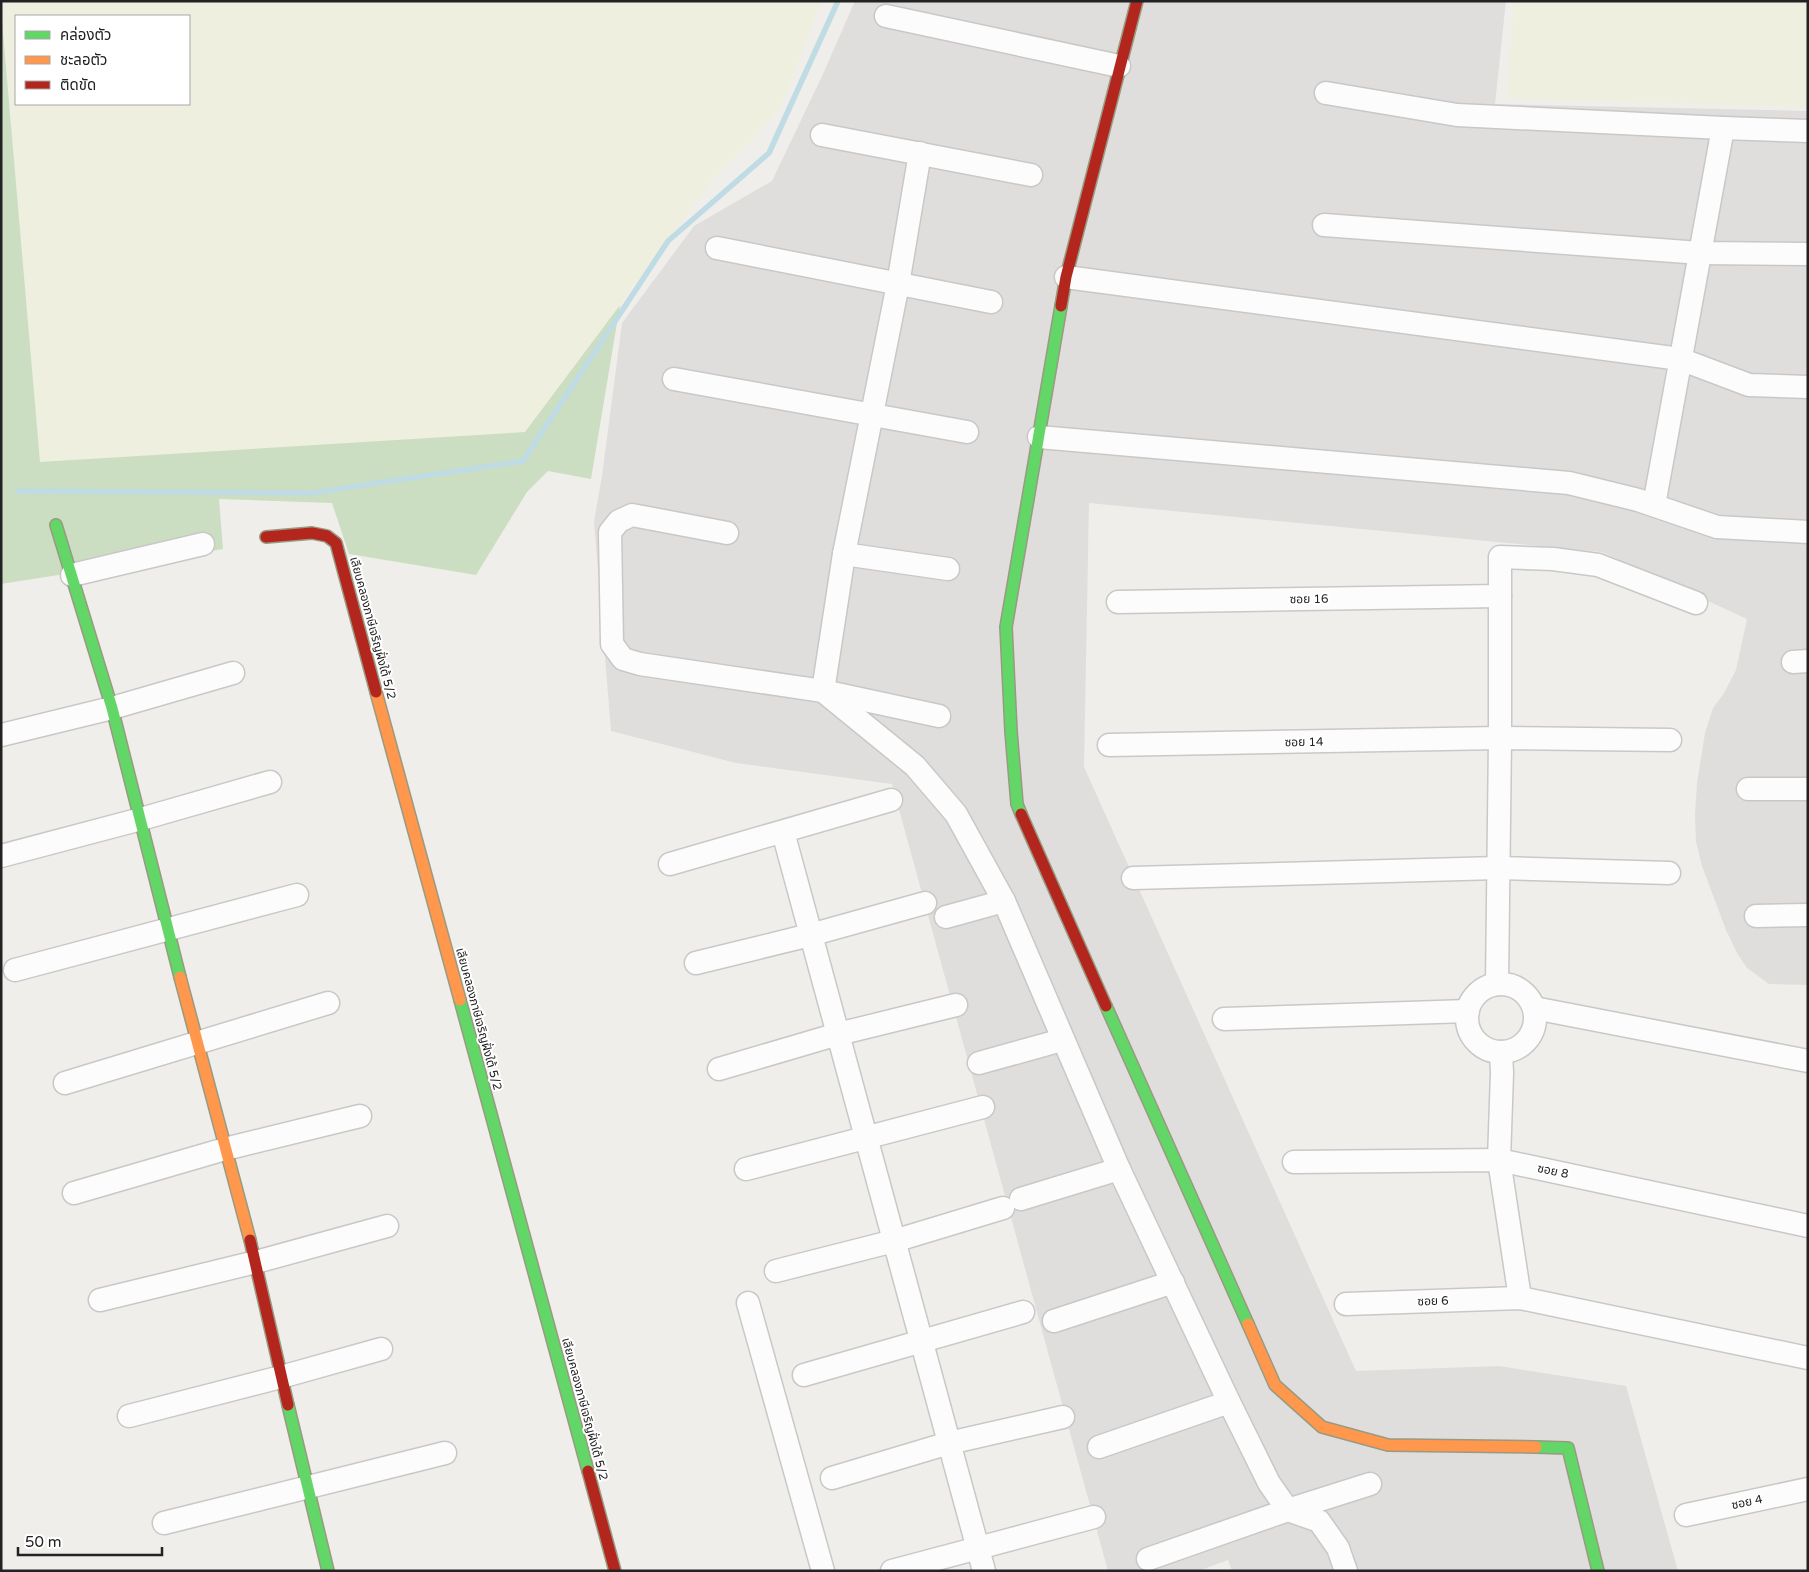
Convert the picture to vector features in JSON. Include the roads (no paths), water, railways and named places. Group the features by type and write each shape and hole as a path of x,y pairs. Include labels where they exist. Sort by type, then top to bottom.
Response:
{"street":[{"path":"1138,1 1119,66 1066,277 1006,628 1010,731 1017,804 1275,1385 1322,1427 1388,1445 1568,1448 1598,1571"},
{"path":"886,16 1119,66"},
{"path":"1326,93 1457,114 1808,131"},
{"path":"1654,505 1722,128"},
{"path":"822,135 1031,175"},
{"path":"823,691 844,554 898,284 920,153"},
{"path":"1324,225 1700,253 1808,254"},
{"path":"717,248 991,302"},
{"path":"1066,277 1680,359 1749,385 1808,387"},
{"path":"674,379 967,432"},
{"path":"1039,437 1569,483 1638,500 1717,527 1808,532"},
{"path":"727,534 632,515 619,520 610,532 612,644 623,659 640,664 823,691 939,716"},
{"path":"56,525 112,708 141,819 196,1042 256,1262 281,1377 328,1571"},
{"name":"เลียบคลองภาษีเจริญฝั่งใต้ 5/2","path":"266,537 312,533 327,536 336,543 615,1571"},
{"path":"72,575 203,544"},
{"path":"844,554 948,569"},
{"path":"1497,984 1500,557 1552,559 1598,565 1696,603"},
{"name":"ซอย 16","path":"1118,602 1500,596"},
{"path":"1,735 112,708 233,673"},
{"path":"823,691 915,766 956,814 1004,901 1062,1040 1119,1169 1269,1483 1288,1510 1319,1521 1338,1548 1346,1571"},
{"name":"ซอย 14","path":"1108,745 1500,738 1670,740"},
{"path":"1,856 270,782"},
{"path":"1748,789 1808,789"},
{"path":"670,864 891,800"},
{"path":"783,832 984,1571"},
{"path":"1133,878 1498,868 1669,873"},
{"path":"15,970 297,895"},
{"path":"946,917 1004,901"},
{"path":"696,963 810,935 924,903"},
{"path":"1756,916 1808,915"},
{"path":"1497,984 1513,986 1530,998 1534,1008 1535,1023 1531,1034 1524,1044 1513,1050 1501,1052 1489,1049 1478,1043 1471,1034 1467,1024 1468,1011 1473,997 1484,988 1497,984"},
{"path":"65,1083 328,1003"},
{"path":"719,1069 838,1034 956,1004"},
{"path":"1534,1008 1808,1061"},
{"path":"1224,1019 1468,1011"},
{"path":"980,1063 1062,1040"},
{"path":"1501,1052 1499,1160 1520,1298"},
{"path":"746,1169 983,1107"},
{"path":"74,1193 225,1149 360,1116"},
{"name":"ซอย 8","path":"1294,1162 1499,1160 1808,1226"},
{"path":"776,1271 894,1241 1119,1169"},
{"path":"100,1300 256,1262 387,1226"},
{"path":"1054,1321 1173,1282"},
{"name":"ซอย 6","path":"1346,1304 1520,1298 1808,1358"},
{"path":"748,1303 823,1571"},
{"path":"804,1375 1023,1312"},
{"path":"129,1416 381,1349"},
{"path":"1099,1447 1229,1402"},
{"path":"832,1478 949,1443 1063,1417"},
{"path":"164,1523 445,1453"},
{"path":"1148,1559 1288,1510 1370,1484"},
{"name":"ซอย 4","path":"1686,1515 1808,1489"},
{"path":"892,1571 1094,1517"}],"waterway":[{"path":"18,491 311,493 523,461 668,241 769,153 838,1"}]}
